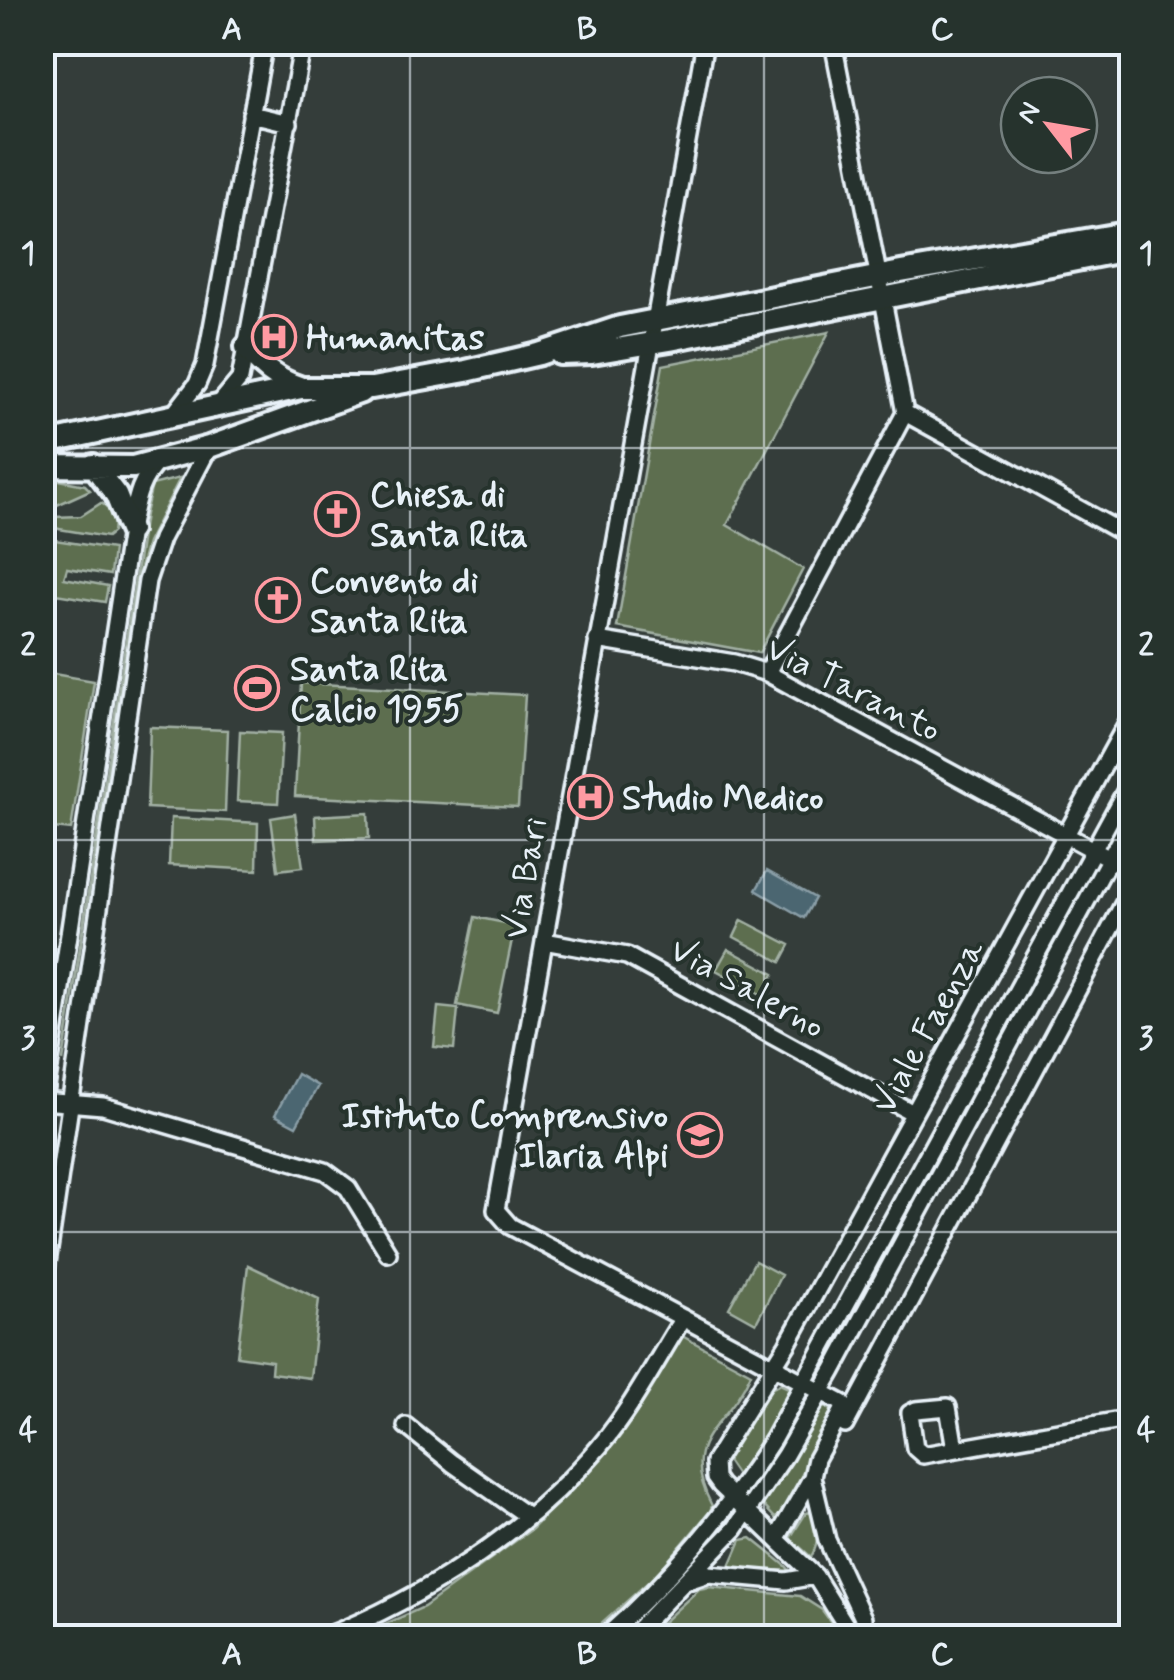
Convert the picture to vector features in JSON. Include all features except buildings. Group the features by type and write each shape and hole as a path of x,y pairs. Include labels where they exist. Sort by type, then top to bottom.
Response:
{"main road":[{"path":"42,466 133,467 209,447 372,388 538,354 620,326 1132,232"},
{"path":"538,354 592,353 1132,249"},
{"path":"248,337 264,368 301,388"},
{"path":"42,444 301,388 372,388"},
{"path":"209,447 214,409"},
{"path":"162,458 165,432 173,415"},
{"path":"94,465 116,495 130,530"}],"street":[{"path":"173,415 197,384 215,320 265,42"},
{"path":"214,409 240,379 303,42"},
{"name":"Via Bari","path":"705,42 496,1206 510,1226 774,1366"},
{"path":"766,674 904,414 833,42"},
{"path":"251,114 289,123"},
{"path":"215,320 248,337"},
{"path":"904,414 1132,538"},
{"path":"42,1297 147,581 160,539 209,447"},
{"path":"162,458 144,474 130,530 43,1105 103,1106 325,1172 348,1188 388,1252"},
{"name":"Via Taranto","path":"597,640 734,663 766,674 1132,871"},
{"name":"Viale Faenza","path":"861,1636 847,1627 816,1576 715,1478 714,1462 774,1366 1132,714"},
{"name":"Viale Faenza","path":"604,1638 672,1573 735,1498 806,1382 1132,779"},
{"path":"630,1638 681,1588 748,1510 822,1390 1132,817"},
{"path":"777,1538 824,1464 1132,888"},
{"name":"Via Salerno","path":"544,942 626,956 913,1113"},
{"path":"322,1638 417,1595 470,1560 576,1472 628,1409 683,1318"},
{"path":"774,1366 838,1399 843,1410 816,1459 813,1476 827,1540 863,1618 861,1636"},
{"path":"956,1449 1132,1418"},
{"path":"406,1426 452,1464 526,1515"},
{"path":"681,1588 694,1578 709,1574 786,1580 816,1576 827,1540"}],"green space":[{"path":"829,332 727,525 803,569 759,653 617,627 663,365"},
{"path":"180,478 147,543 137,579 63,1061 145,514 152,485"},
{"path":"54,479 85,485 90,490 46,510 43,486"},
{"path":"101,503 113,519 113,532 107,537 59,529 48,523 54,517 81,516"},
{"path":"42,538 113,549 110,575 67,568 64,578 108,586 105,602 43,592"},
{"path":"42,672 94,681 71,830 43,827"},
{"path":"301,683 525,695 518,807 295,796"},
{"path":"150,727 228,730 225,812 147,808"},
{"path":"240,731 282,733 278,803 237,801"},
{"path":"368,813 369,838 316,840 315,816"},
{"path":"295,814 303,867 278,870 271,818"},
{"path":"171,818 258,823 257,870 169,865"},
{"path":"475,917 515,925 497,1013 457,1005"},
{"path":"742,920 790,945 781,962 734,937"},
{"path":"728,949 774,974 763,995 716,970"},
{"path":"438,1007 458,1009 454,1049 434,1047"},
{"path":"755,1261 781,1275 756,1323 729,1308"},
{"path":"248,1265 319,1299 310,1378 271,1373 272,1361 237,1356"},
{"path":"682,1336 751,1373 702,1449 702,1483 712,1506 710,1511 656,1575 587,1637 356,1637 424,1607 532,1529 602,1458 635,1415"},
{"path":"780,1384 793,1390 738,1477 727,1461 728,1451 771,1389"},
{"path":"822,1404 831,1410 834,1420 784,1515 775,1518 762,1504"},
{"path":"812,1512 817,1535 811,1557 790,1538 806,1513"},
{"path":"751,1538 790,1571 729,1568 741,1540"},
{"path":"699,1589 800,1596 822,1610 842,1637 647,1637"}],"water":[{"path":"767,871 815,898 804,918 756,890"},
{"path":"297,1074 318,1086 296,1126 275,1115"}],"place":[{"name":"Humanitas","path":"274,337"},
{"name":"Chiesa di Santa Rita","path":"337,514"},
{"name":"Convento di Santa Rita","path":"278,600"},
{"name":"Santa Rita Calcio 1955","path":"257,688"},
{"name":"Studio Medico","path":"590,797"},
{"name":"Istituto Comprensivo Ilaria Alpi","path":"700,1135"}]}
